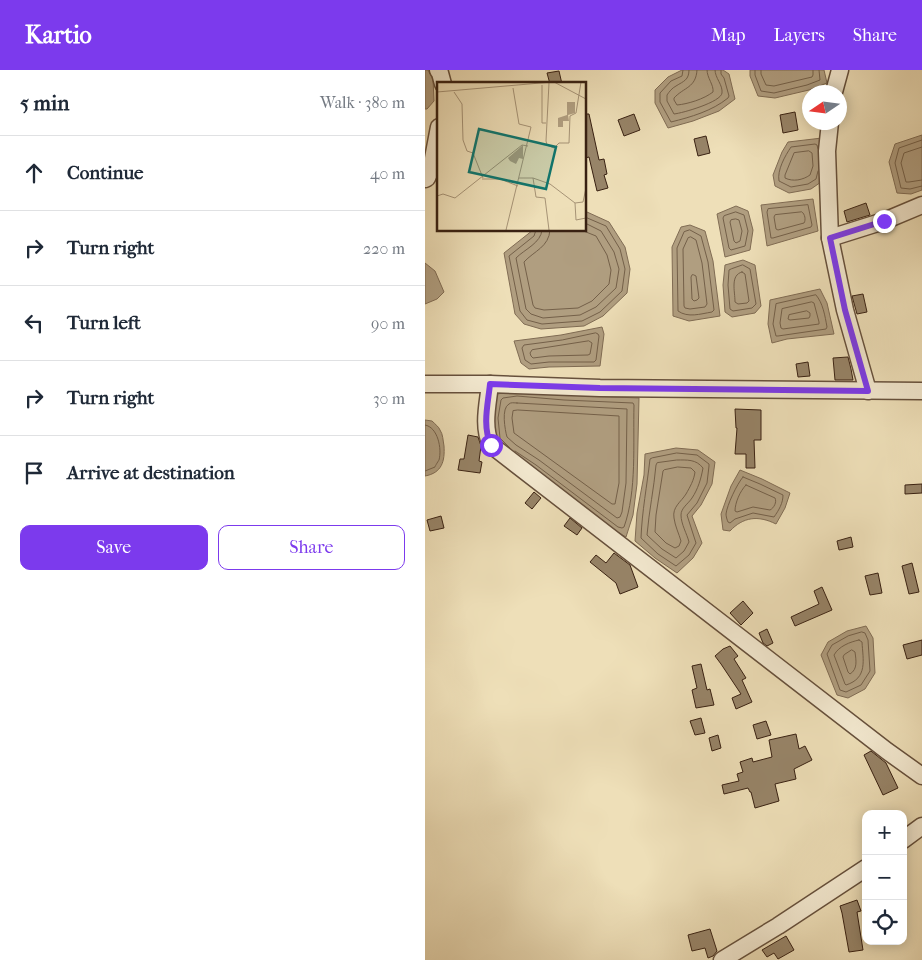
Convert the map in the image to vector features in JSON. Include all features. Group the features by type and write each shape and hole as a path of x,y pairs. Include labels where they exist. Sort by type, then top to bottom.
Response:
{"street":[{"path":"438,70 442,82"},
{"path":"836,85 840,70"},
{"path":"829,130 827,151 830,238 845,310 868,391"},
{"path":"425,179 431,169 437,138"},
{"path":"830,238 884,221 922,205"},
{"path":"425,384 600,388 922,391"},
{"path":"490,384 486,425 491,445 922,776"},
{"path":"907,837 922,826"},
{"path":"721,960 779,926 862,871"}],"water":[{"path":"425,70 428,70 433,79 434,101 427,109 425,109"},
{"path":"682,70 723,70 729,74 735,99 719,111 668,128 655,103 655,90 668,77"},
{"path":"750,70 824,70 827,83 822,85 802,85 802,92 775,98 758,96 750,76"},
{"path":"922,135 922,190 911,194 897,193 889,162 895,144"},
{"path":"822,138 821,182 811,189 789,193 775,186 773,175 788,142"},
{"path":"813,199 818,231 767,246 761,205"},
{"path":"736,206 748,211 753,230 750,250 725,257 717,214"},
{"path":"587,212 609,222 625,247 630,269 627,293 603,316 584,326 541,329 524,324 515,314 504,253 532,231 586,231"},
{"path":"690,225 705,231 713,261 720,316 689,321 673,316 672,247 681,227"},
{"path":"743,260 755,265 761,306 755,313 732,317 725,312 723,285 725,265"},
{"path":"425,263 435,271 444,292 437,299 425,304"},
{"path":"820,289 827,303 834,334 787,339 772,343 768,324 770,300"},
{"path":"602,327 604,334 600,366 529,369 521,363 514,341 561,335"},
{"path":"517,391 639,398 637,484 633,515 626,537 495,442 493,417 497,394"},
{"path":"425,420 432,421 439,429 444,451 443,461 439,469 425,476"},
{"path":"676,448 698,450 715,462 712,484 701,505 692,516 702,543 693,558 677,573 635,541 645,454"},
{"path":"740,470 790,493 785,508 776,524 763,519 751,519 740,523 730,531 723,530 721,514 731,486"},
{"path":"866,626 873,638 875,673 865,689 848,698 837,695 821,655 828,642 847,631"}],"building":[{"path":"559,71 562,82 549,82 547,73"},
{"path":"795,112 798,130 783,133 780,115"},
{"path":"586,114 589,114 599,160 604,159 607,174 604,175 608,188 597,191 589,157 586,158"},
{"path":"634,114 640,130 624,136 618,120"},
{"path":"706,136 710,153 698,156 694,139"},
{"path":"866,203 870,215 847,222 844,211"},
{"path":"863,294 867,312 857,314 852,296"},
{"path":"848,357 853,380 835,380 833,358"},
{"path":"808,362 810,376 798,377 796,364"},
{"path":"735,409 761,410 761,440 754,440 755,468 746,468 746,454 735,454 737,428"},
{"path":"468,435 478,437 481,446 479,461 482,462 480,473 458,470 460,459 464,459"},
{"path":"922,484 922,493 905,494 905,485"},
{"path":"534,492 541,498 532,509 525,503"},
{"path":"441,516 444,528 430,531 427,520"},
{"path":"570,518 582,528 577,535 564,526"},
{"path":"851,537 853,547 839,550 837,541"},
{"path":"614,553 630,565 638,587 620,594 616,583 590,562 596,555 606,563"},
{"path":"912,563 919,592 909,594 902,566"},
{"path":"878,573 882,593 870,595 865,576"},
{"path":"822,587 832,610 795,626 791,617 819,604 814,591"},
{"path":"743,601 753,613 741,625 730,613"},
{"path":"767,629 773,643 767,646 763,643 759,633"},
{"path":"922,640 922,655 907,659 903,645"},
{"path":"730,646 738,656 734,659 746,678 742,680 752,702 736,709 732,698 741,694 715,656"},
{"path":"701,664 707,690 710,689 714,705 696,708 692,690 697,688 692,666"},
{"path":"701,718 705,733 695,735 690,721"},
{"path":"766,721 771,735 757,739 753,725"},
{"path":"796,734 799,749 805,746 812,760 794,769 796,779 775,784 779,801 755,808 751,792 748,788 724,794 722,785 739,781 737,774 743,772 740,762 752,758 753,762 772,757 769,740"},
{"path":"718,735 721,748 712,751 709,738"},
{"path":"871,751 886,763 898,788 883,795 864,755"},
{"path":"857,900 861,911 857,912 863,950 849,952 840,906"},
{"path":"710,929 717,951 708,958 705,948 692,951 688,935"},
{"path":"786,936 794,950 778,959 774,953 767,957 762,950"}],"route":[{"path":"491,445 486,425 490,384 600,388 868,391 845,310 830,238 884,221"}]}
